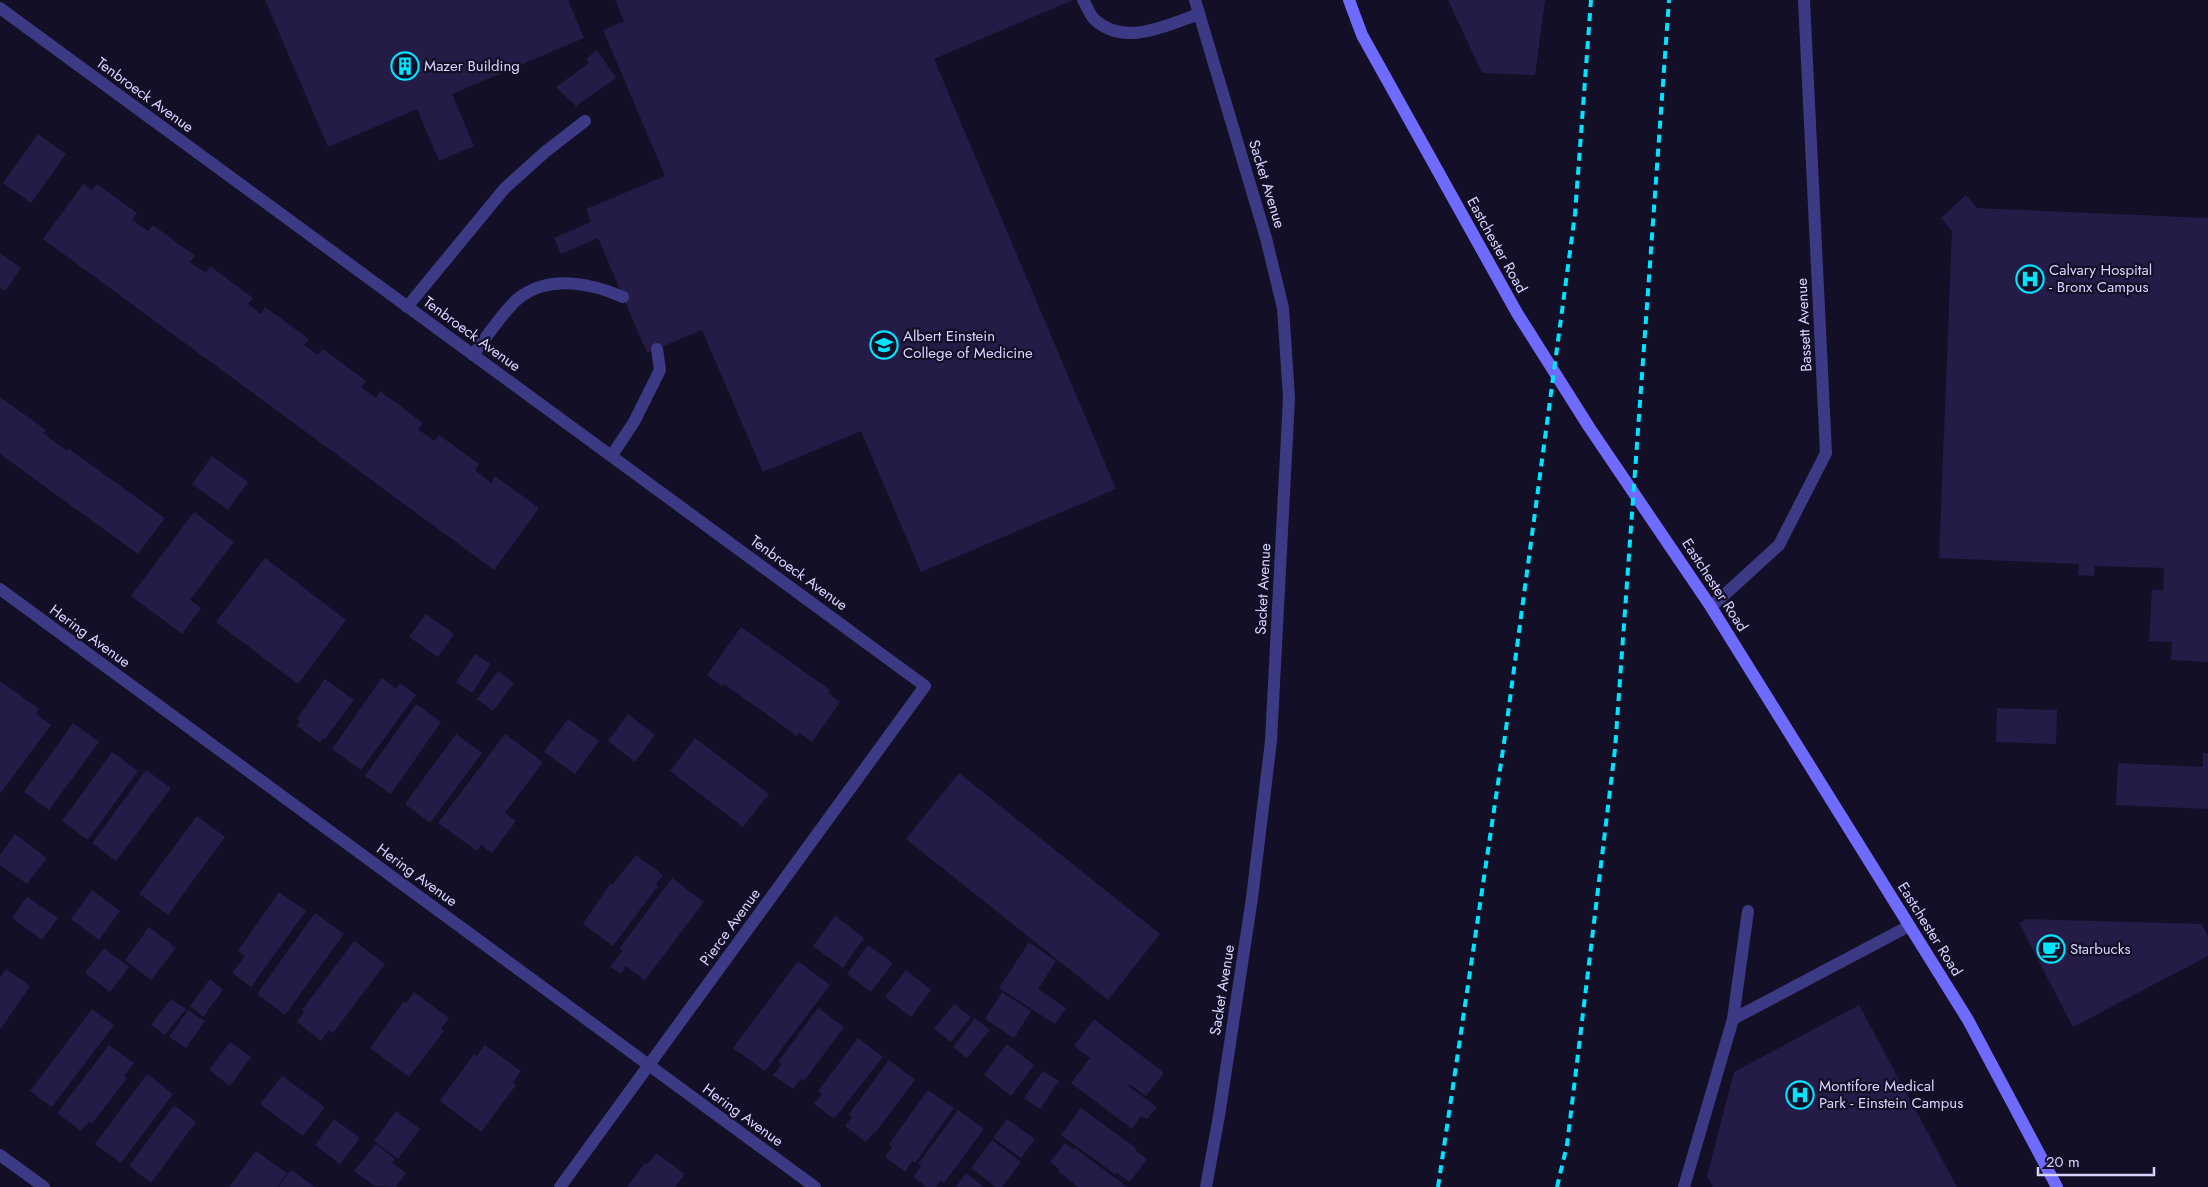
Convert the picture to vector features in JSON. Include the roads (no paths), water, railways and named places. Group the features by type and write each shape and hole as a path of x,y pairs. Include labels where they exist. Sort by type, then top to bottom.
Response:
{"main road":[{"name":"Eastchester Road","path":"1349,0 1362,35 1517,313 1589,427 1710,607 1968,1020 2057,1187"}],"street":[{"path":"1083,0 1094,20 1113,31 1141,34 1199,14"},
{"name":"Sacket Avenue","path":"1195,0 1266,238 1283,308 1289,398 1271,741 1252,898 1219,1116 1206,1187"},
{"name":"Bassett Avenue","path":"1710,607 1779,545 1826,453 1804,0"},
{"name":"Tenbroeck Avenue","path":"0,8 925,686"},
{"path":"407,307 504,188 584,121"},
{"path":"474,355 497,322 522,295 550,283 599,287 623,297"},
{"path":"612,455 634,422 660,370 657,349"},
{"name":"Hering Avenue","path":"0,589 815,1187"},
{"name":"Pierce Avenue","path":"560,1187 925,686"},
{"path":"1684,1187 1733,1018 1748,911"},
{"path":"1733,1018 1909,926"},
{"path":"0,1155 44,1187"}],"railway":[{"path":"1438,1187 1505,736 1575,214 1591,0"},
{"path":"1557,1187 1567,1145 1615,749 1669,0"}],"place":[{"name":"Mazer Building","path":"405,66"},
{"name":"Calvary Hospital - Bronx Campus","path":"2030,279"},
{"name":"Albert Einstein College of Medicine","path":"884,345"},
{"name":"Starbucks","path":"2051,949"},
{"name":"Montifore Medical Park - Einstein Campus","path":"1800,1095"}]}
